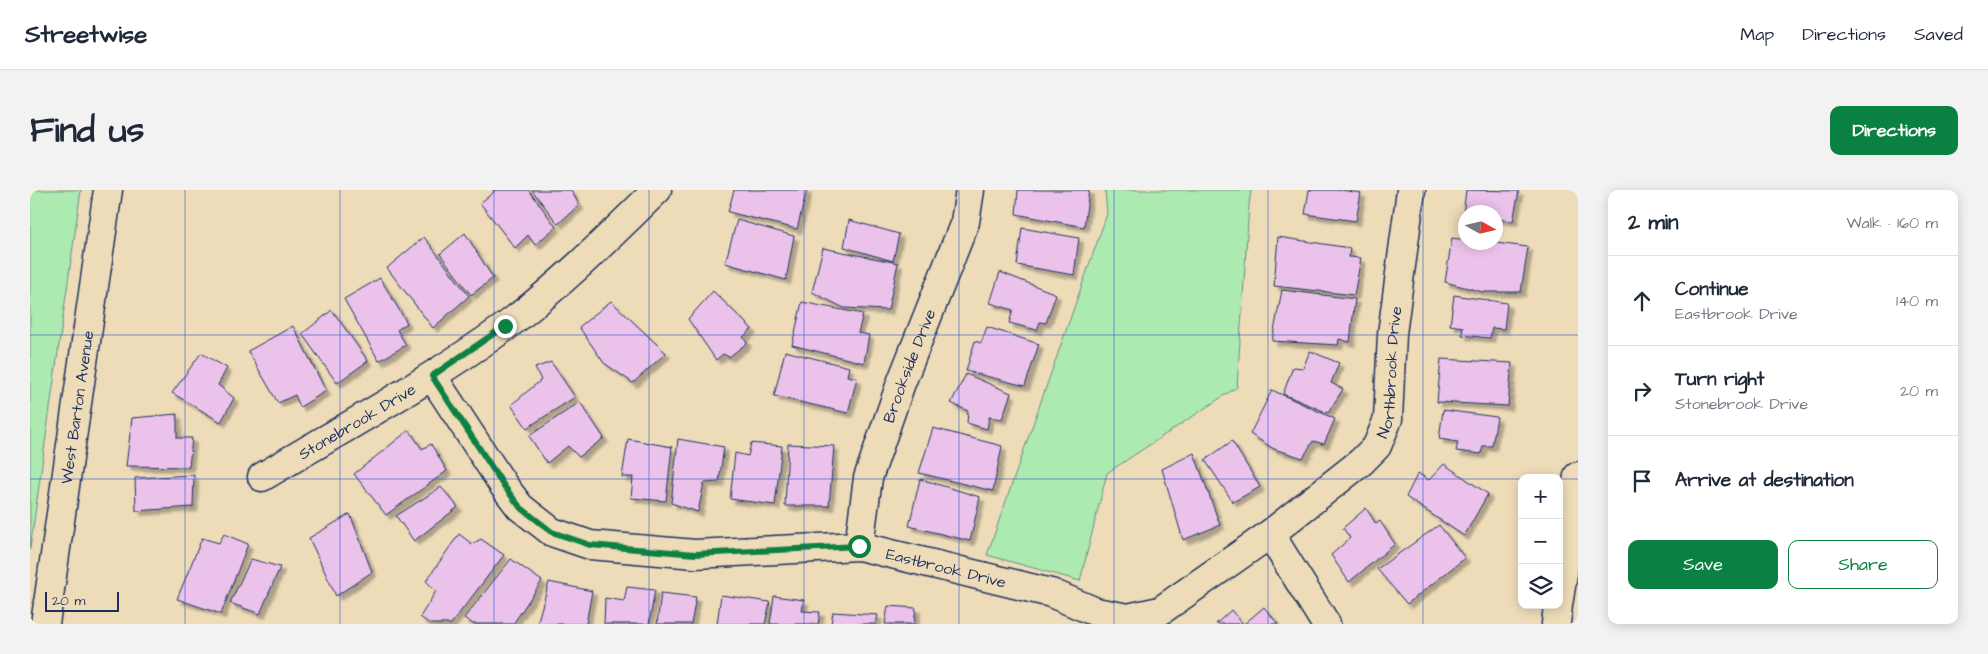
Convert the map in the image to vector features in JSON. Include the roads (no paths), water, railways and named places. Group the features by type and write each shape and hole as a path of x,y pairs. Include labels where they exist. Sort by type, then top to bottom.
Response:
{"street":[{"name":"West Barton Avenue","path":"46,624 108,190"},
{"name":"Stonebrook Drive","path":"262,477 432,376 505,326 573,272 657,190"},
{"name":"Brookside Drive","path":"859,546 868,478 901,383 964,222 970,190"},
{"name":"Northbrook Drive","path":"1270,534 1362,462 1377,446 1388,419 1392,334 1411,190"},
{"name":"Eastbrook Drive","path":"432,376 504,486 520,507 552,532 590,545 695,554 859,546 1051,593 1096,612 1128,618 1160,610 1270,534"},
{"path":"1563,577 1576,503 1578,476"},
{"path":"1270,534 1326,624"},
{"path":"1556,624 1558,609"}]}
